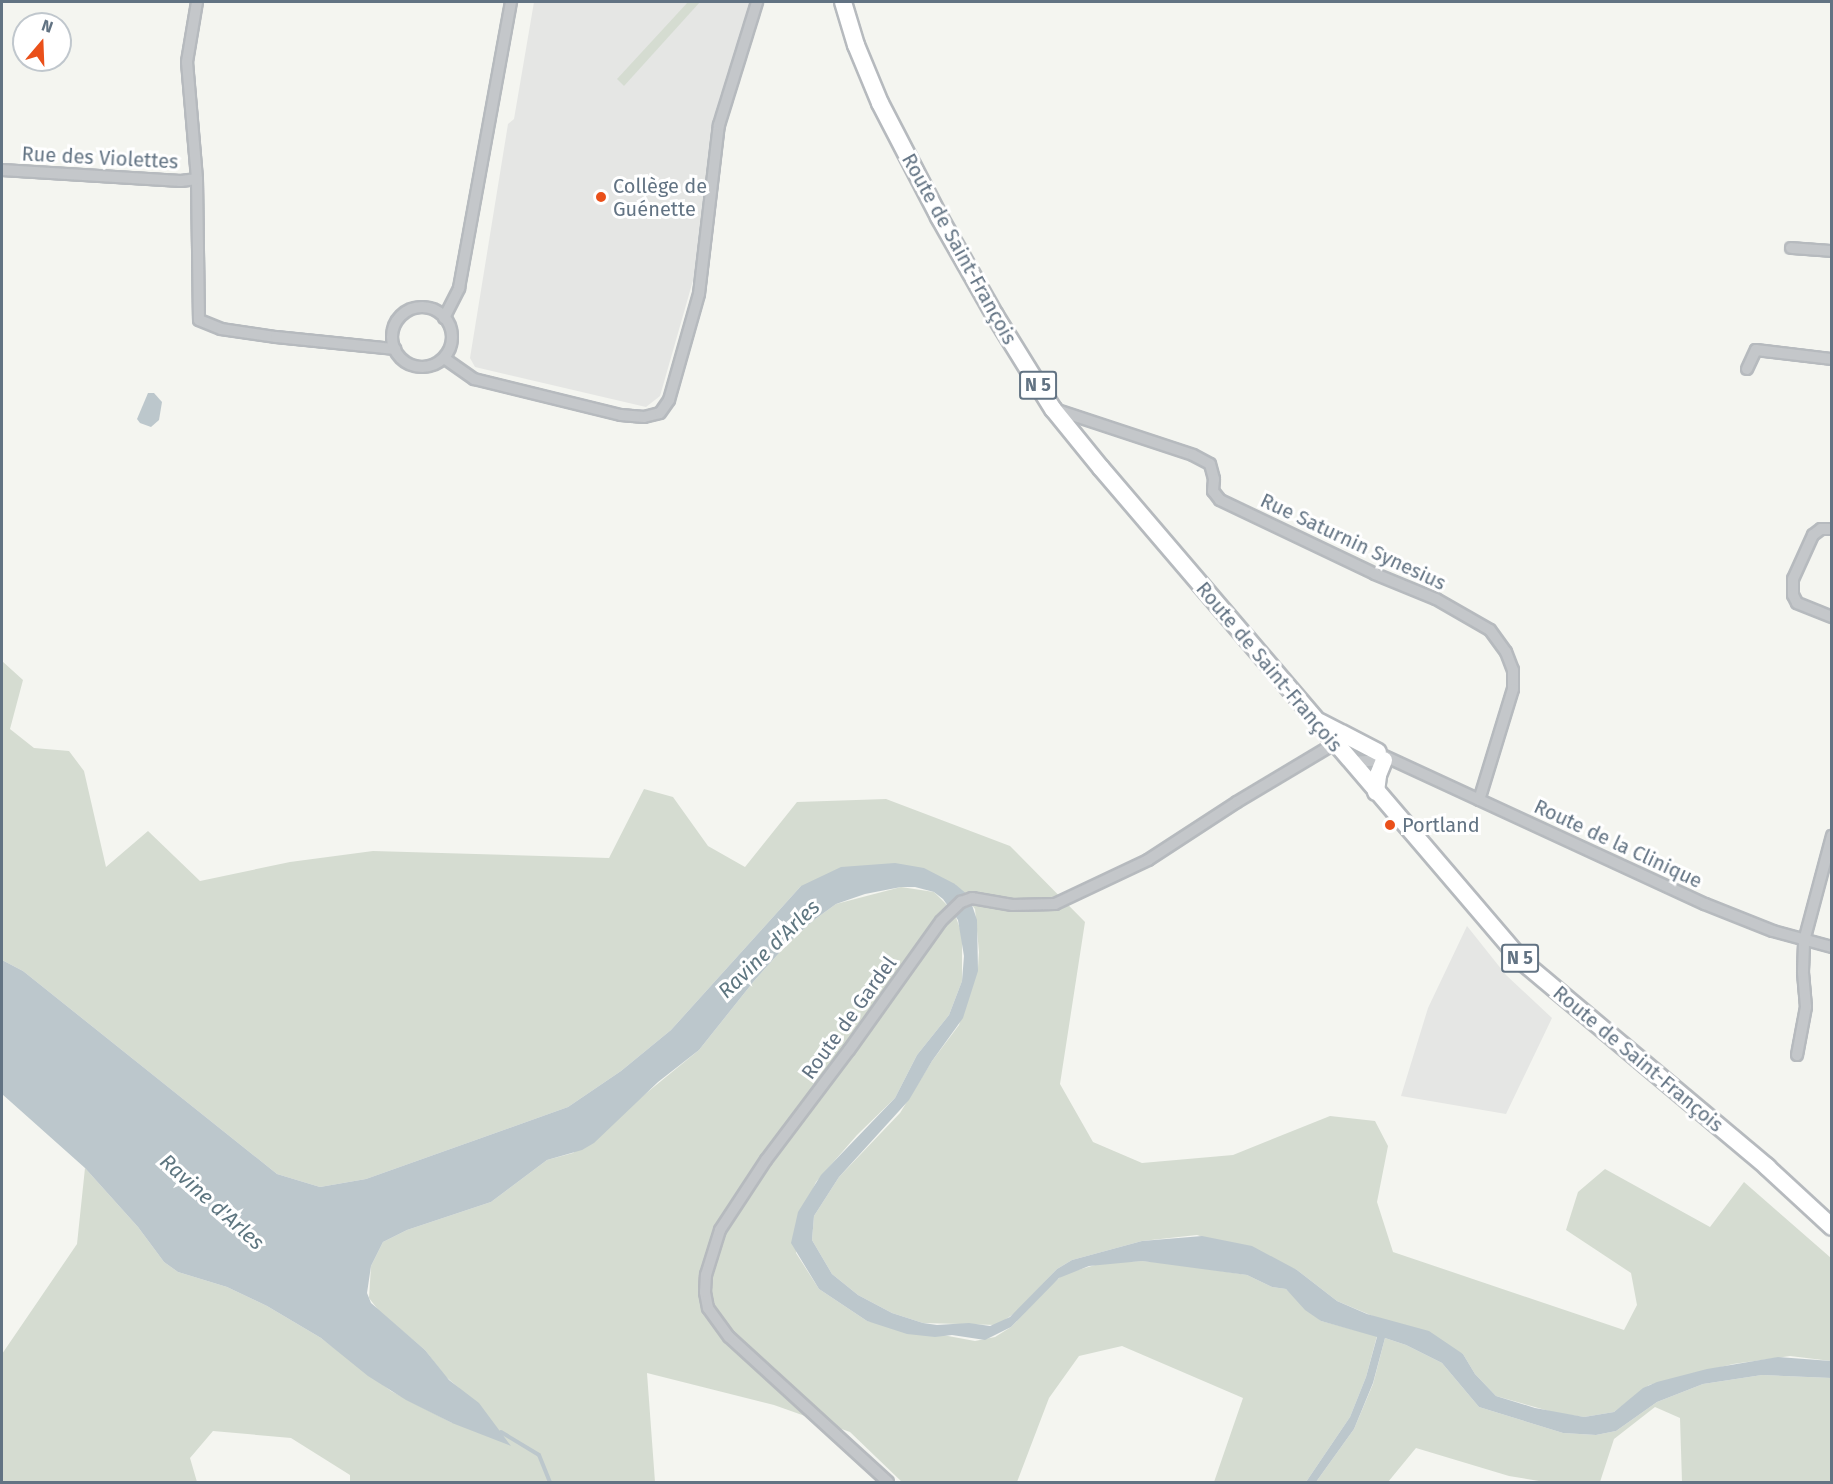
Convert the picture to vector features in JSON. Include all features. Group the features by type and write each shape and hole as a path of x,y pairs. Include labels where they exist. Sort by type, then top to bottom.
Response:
{"main road":[{"name":"Route de Saint-François","path":"843,2 856,45 895,134 994,314 1053,409 1342,753 1523,962 1767,1167 1832,1227"},
{"path":"1313,718 1386,758 1378,775 1376,792"}],"street":[{"path":"197,2 188,62 197,179 199,320 221,329 394,349"},
{"path":"444,318 459,288 511,2"},
{"path":"444,358 474,379 621,414 644,417 660,413 669,399 699,294 719,125 757,2"},
{"name":"Rue des Violettes","path":"2,170 181,181 197,179"},
{"path":"1791,248 1832,251"},
{"path":"421,308 431,309 444,318 451,330 452,340 444,358 436,364 417,367 400,358 394,349 393,330 403,314 421,308"},
{"path":"1747,369 1756,350 1832,360"},
{"name":"Rue Saturnin Synesius","path":"1053,409 1193,455 1210,464 1214,479 1213,491 1220,500 1375,574 1436,599 1490,630 1506,652 1513,670 1513,689 1479,800"},
{"path":"1832,530 1821,529 1813,535 1793,579 1793,595 1797,603 1832,617"},
{"name":"Route de la Clinique","path":"1342,753 1386,758 1714,908 1804,941 1832,946"},
{"name":"Route de Gardel","path":"888,1482 729,1337 708,1308 705,1292 706,1275 720,1230 766,1160 950,911 961,902 972,898 1012,905 1055,904 1148,860 1237,802 1342,753"},
{"path":"1797,1055 1806,1007 1803,972 1804,941 1832,836"}],"shaded area":[{"name":"Collège de Guénette","path":"534,2 751,2 716,124 696,270 660,396 646,407 475,367 470,358 508,124 514,119"},
{"path":"688,2 700,2 624,86 617,79"},
{"path":"2,661 23,680 10,729 34,748 69,751 84,771 106,867 148,831 200,881 290,862 373,851 609,858 644,789 673,797 708,846 745,867 797,802 886,799 1010,846 1085,922 1060,1084 1093,1142 1142,1163 1233,1155 1330,1116 1375,1121 1388,1146 1377,1202 1393,1252 1624,1330 1637,1305 1631,1273 1566,1230 1578,1192 1605,1169 1710,1227 1744,1182 1831,1258 1831,1361 1790,1356 1733,1364 1649,1385 1614,1412 1584,1417 1556,1413 1496,1396 1475,1374 1463,1354 1337,1301 1297,1270 1197,1235 1142,1241 1072,1260 1057,1269 1015,1313 997,1325 923,1323 892,1313 858,1295 832,1274 812,1240 814,1216 839,1177 900,1113 932,1061 959,1025 978,967 979,952 975,909 955,884 801,886 671,1030 621,1071 568,1107 366,1179 320,1187 277,1174 23,971 2,960"},
{"path":"901,887 934,892 954,912 962,934 962,981 949,1015 917,1055 895,1098 857,1135 816,1182 811,1193 796,1253 819,1289 867,1321 975,1341 995,1337 1011,1327 1064,1274 1102,1263 1142,1261 1175,1264 1247,1275 1272,1287 1286,1289 1321,1321 1377,1336 1366,1377 1350,1417 1306,1482 1214,1482 1243,1398 1122,1346 1079,1356 1049,1398 1017,1482 902,1482 850,1432 774,1405 647,1373 655,1482 350,1482 350,1475 291,1438 213,1431 190,1458 197,1482 2,1482 2,1354 77,1244 85,1168 138,1227 164,1262 178,1272 227,1287 267,1306 321,1338 391,1391 452,1423 459,1388 445,1376 425,1350 379,1311 369,1298 371,1266 383,1242 407,1230 491,1202 547,1160 573,1153 699,1050 754,981 789,942 814,920 836,904"},
{"path":"1467,926 1506,975 1552,1018 1506,1114 1401,1096 1428,1008"},
{"path":"1385,1338 1406,1345 1442,1363 1479,1407 1563,1433 1596,1435 1616,1431 1657,1402 1703,1384 1762,1375 1831,1378 1831,1482 1682,1482 1680,1418 1655,1407 1614,1439 1600,1482 1545,1482 1509,1476 1416,1448 1388,1482 1316,1482 1354,1429 1373,1384"}],"water":[{"path":"148,393 154,393 162,402 159,420 151,427 140,423 137,419"},
{"name":"Ravine d'Arles","path":"895,863 924,868 955,884 969,896 977,920 978,971 963,1018 932,1061 909,1100 839,1177 814,1216 812,1240 832,1274 858,1295 892,1313 923,1323 937,1325 969,1323 990,1326 1010,1317 1057,1269 1072,1260 1142,1241 1202,1236 1252,1246 1297,1270 1337,1301 1367,1314 1429,1331 1463,1354 1475,1374 1496,1396 1535,1408 1584,1417 1614,1412 1643,1388 1657,1382 1707,1369 1778,1357 1831,1361 1831,1378 1762,1375 1703,1384 1657,1402 1616,1431 1596,1435 1563,1433 1479,1407 1442,1363 1406,1345 1385,1338 1373,1383 1354,1429 1316,1482 1306,1482 1350,1417 1366,1377 1377,1337 1321,1321 1305,1310 1286,1289 1272,1287 1247,1275 1142,1261 1089,1266 1059,1278 1011,1327 985,1340 952,1335 935,1337 907,1334 867,1321 819,1289 791,1243 798,1212 821,1175 895,1098 917,1055 949,1015 962,981 964,956 958,920 943,899 934,892 915,887 901,887 865,894 836,904 814,920 789,942 754,981 699,1050 658,1082 594,1143 582,1150 547,1160 491,1202 407,1230 383,1242 371,1266 367,1293 371,1303 425,1350 449,1380 479,1403 511,1446 452,1423 406,1400 368,1376 321,1338 267,1306 227,1287 178,1272 164,1262 138,1227 85,1168 2,1094 2,960 23,971 277,1174 320,1187 366,1179 568,1107 621,1071 671,1030 801,886 841,867"}],"waterway":[{"path":"501,1432 539,1455 550,1482"}],"place":[{"name":"Collège de Guénette","path":"601,197"},
{"name":"Portland","path":"1390,825"}]}
